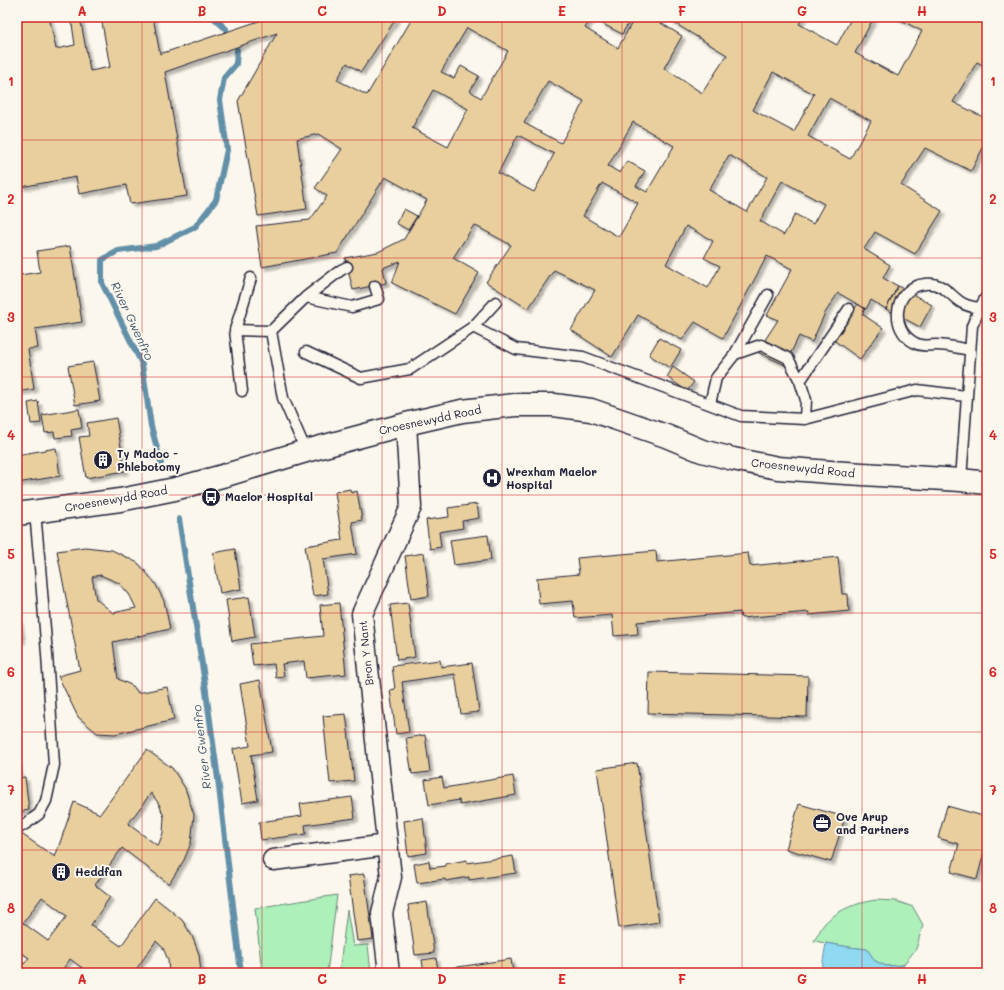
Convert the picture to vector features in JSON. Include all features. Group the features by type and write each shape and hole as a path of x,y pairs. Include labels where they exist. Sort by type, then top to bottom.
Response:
{"street":[{"name":"Croesnewydd Road","path":"26,513 120,500 175,489 406,424 462,411 515,405 554,405 591,410 666,436 702,451 733,460 778,468 987,483"},
{"name":"Bron Y Nant","path":"389,973 382,913 391,876 362,614 411,507 406,424"},
{"path":"273,860 387,845"}],"lane":[{"path":"235,330 271,331 306,298 341,270 348,267"},
{"path":"242,391 235,330 251,278"},
{"path":"970,350 936,345 926,346 916,344 901,330 898,321 898,311 901,301 906,293 915,287 925,284 935,284 945,288 960,302 969,306 980,308"},
{"path":"306,298 352,307 379,299 375,286"},
{"path":"710,404 716,378 735,354 768,295"},
{"path":"961,480 972,326 987,295"},
{"path":"306,352 362,378 410,369 473,327 496,302"},
{"path":"800,381 849,309"},
{"path":"473,327 516,349 583,357 740,416 805,419 917,390 966,396"},
{"path":"271,331 283,398 306,451"},
{"path":"735,354 761,345 788,358 800,381 806,400 805,419"},
{"path":"17,829 39,814 46,801 54,765 41,575 26,513"}],"green space":[{"path":"337,895 327,973 262,973 255,908"},
{"path":"876,900 896,901 913,907 923,925 916,949 903,965 886,966 875,961 867,949 814,941 824,924 837,913 862,903"},
{"path":"347,910 353,946 368,945 371,973 339,973"}],"water":[{"path":"826,943 867,949 875,961 886,966 903,965 909,973 822,973"}],"building":[{"path":"17,17 49,17 56,49 75,45 71,17 80,17 90,71 110,67 101,17 153,17 160,54 271,17 397,17 361,72 347,63 337,80 367,95 413,17 592,17 585,28 618,48 635,17 651,17 682,36 664,68 702,93 727,55 671,21 673,17 803,17 799,24 837,45 852,17 874,17 855,53 898,76 922,31 895,17 987,17 987,67 977,62 953,102 987,119 987,140 971,171 925,148 901,185 942,211 915,254 875,232 864,249 890,265 883,278 898,286 886,309 871,300 866,309 838,293 825,313 812,342 799,336 785,365 757,352 778,320 767,315 792,269 767,256 723,338 695,322 682,340 638,315 612,357 571,330 595,290 554,270 528,309 486,282 511,245 474,225 453,258 479,273 455,314 392,283 400,261 383,268 386,283 353,290 345,258 378,252 404,239 427,200 385,177 337,253 262,267 256,226 310,220 327,196 315,188 342,149 318,134 297,139 307,209 258,216 238,101 277,33 165,72 187,196 130,204 126,185 79,194 76,177 21,187 17,165","holes":["467,28 508,51 481,98 470,91 479,76 461,66 454,78 441,72","773,72 814,94 794,132 753,110","548,81 584,101 561,143 524,123","433,90 468,109 448,147 412,128","829,98 871,121 850,159 808,136","633,122 674,146 647,192 636,186 645,171 627,161 620,173 608,166","518,135 554,154 534,192 498,173","729,155 767,177 747,212 709,190","782,181 824,204 813,224 795,214 784,235 760,221","602,183 638,203 619,237 583,216","686,226 713,241 704,258 720,266 708,288 666,264"]},
{"path":"604,17 632,17 622,34 601,23"},
{"path":"404,209 417,216 408,230 396,223"},
{"path":"70,246 82,322 35,329 38,348 28,349 34,389 17,392 17,303 19,303 17,284 21,283 20,275 40,272 37,251"},
{"path":"898,286 932,305 920,327 886,309"},
{"path":"858,304 865,309 862,314 883,328 860,359 832,339"},
{"path":"659,338 681,350 670,368 649,355"},
{"path":"93,362 100,401 75,405 68,366"},
{"path":"673,367 694,382 687,391 667,377"},
{"path":"38,401 41,423 31,424 28,403"},
{"path":"79,409 82,428 71,430 72,436 55,438 54,432 45,433 42,415"},
{"name":"Ty Madoc - Phlebotomy","path":"116,418 125,471 86,478 79,437 89,436 87,423"},
{"path":"56,448 60,476 17,483 17,455"},
{"path":"350,489 351,493 357,491 362,520 352,522 357,554 323,559 328,594 313,596 305,546 342,540 335,492"},
{"path":"477,504 479,518 462,521 463,528 439,532 441,547 430,549 426,520 449,517 448,508"},
{"path":"488,535 491,560 454,565 450,540"},
{"path":"85,547 112,550 138,563 155,583 164,601 170,629 113,642 118,679 133,686 138,693 167,687 174,720 115,734 97,733 78,717 58,676 80,670 57,551","holes":["100,575 119,583 129,594 136,608 113,613 96,599 92,577"]},
{"path":"235,549 241,589 220,593 213,553"},
{"path":"656,551 657,562 748,553 750,566 838,557 842,594 848,594 849,611 809,615 809,612 741,618 740,612 637,622 638,634 614,636 612,615 575,618 573,601 539,604 537,578 579,574 577,558"},
{"path":"424,553 429,596 411,599 405,556"},
{"path":"249,597 255,637 232,641 226,600"},
{"path":"339,603 346,674 306,678 304,661 282,664 284,677 276,678 274,664 253,666 250,644 323,636 320,605"},
{"path":"408,603 415,657 397,660 390,605"},
{"path":"17,606 22,640 17,641"},
{"path":"440,660 441,667 472,663 479,712 461,714 455,674 402,682 409,732 396,734 390,690 395,689 392,666"},
{"path":"649,672 808,676 807,717 648,713"},
{"path":"260,680 272,752 251,755 258,800 242,803 233,749 250,746 240,684"},
{"path":"346,714 354,781 330,783 323,716"},
{"path":"425,735 430,772 412,774 406,738"},
{"name":"Heddfan","path":"147,750 172,768 185,788 194,815 191,843 184,860 169,884 122,848 95,885 110,897 91,925 121,946 155,898 182,920 192,936 199,954 201,973 169,973 168,960 163,948 156,941 135,971 137,973 89,973 70,959 60,973 17,973 17,958 24,964 29,958 17,949 17,844 20,833 55,857 74,802 100,814","holes":["151,793 159,804 164,817 163,833 158,846 128,824","42,897 67,916 48,941 23,923"]},
{"path":"17,758 20,778 25,777 29,810 17,812"},
{"path":"637,763 659,922 619,928 597,769"},
{"path":"513,776 516,795 460,805 459,800 429,805 425,780 442,777 444,788"},
{"path":"352,797 355,818 305,825 306,834 261,840 259,822 302,816 300,804"},
{"path":"799,804 845,817 831,862 786,849"},
{"path":"947,806 987,817 987,853 984,852 977,879 951,872 959,844 938,838"},
{"path":"423,818 427,853 408,856 404,821"},
{"path":"513,856 516,873 469,880 469,877 446,881 445,879 417,883 414,864 429,861 430,868 446,866 445,864 467,860 467,863"},
{"path":"364,874 373,939 357,941 348,876"},
{"path":"427,902 434,953 415,955 408,905"},
{"path":"436,958 438,970 511,959 513,973 424,973 422,960"}],"waterway":[{"name":"River Gwenfro","path":"213,17 226,29"},
{"name":"River Gwenfro","path":"161,463 151,426 142,364 102,283 102,260 118,251 156,246 195,227 216,200 227,150 220,100 224,78 236,64 237,50"},
{"name":"River Gwenfro","path":"179,519 204,677 218,779 241,973"}],"place":[{"name":"Ty Madoc - Phlebotomy","path":"103,460"},
{"name":"Wrexham Maelor Hospital","path":"492,478"},
{"name":"Maelor Hospital","path":"211,497"},
{"name":"Ove Arup and Partners","path":"822,823"},
{"name":"Heddfan","path":"61,872"}]}
